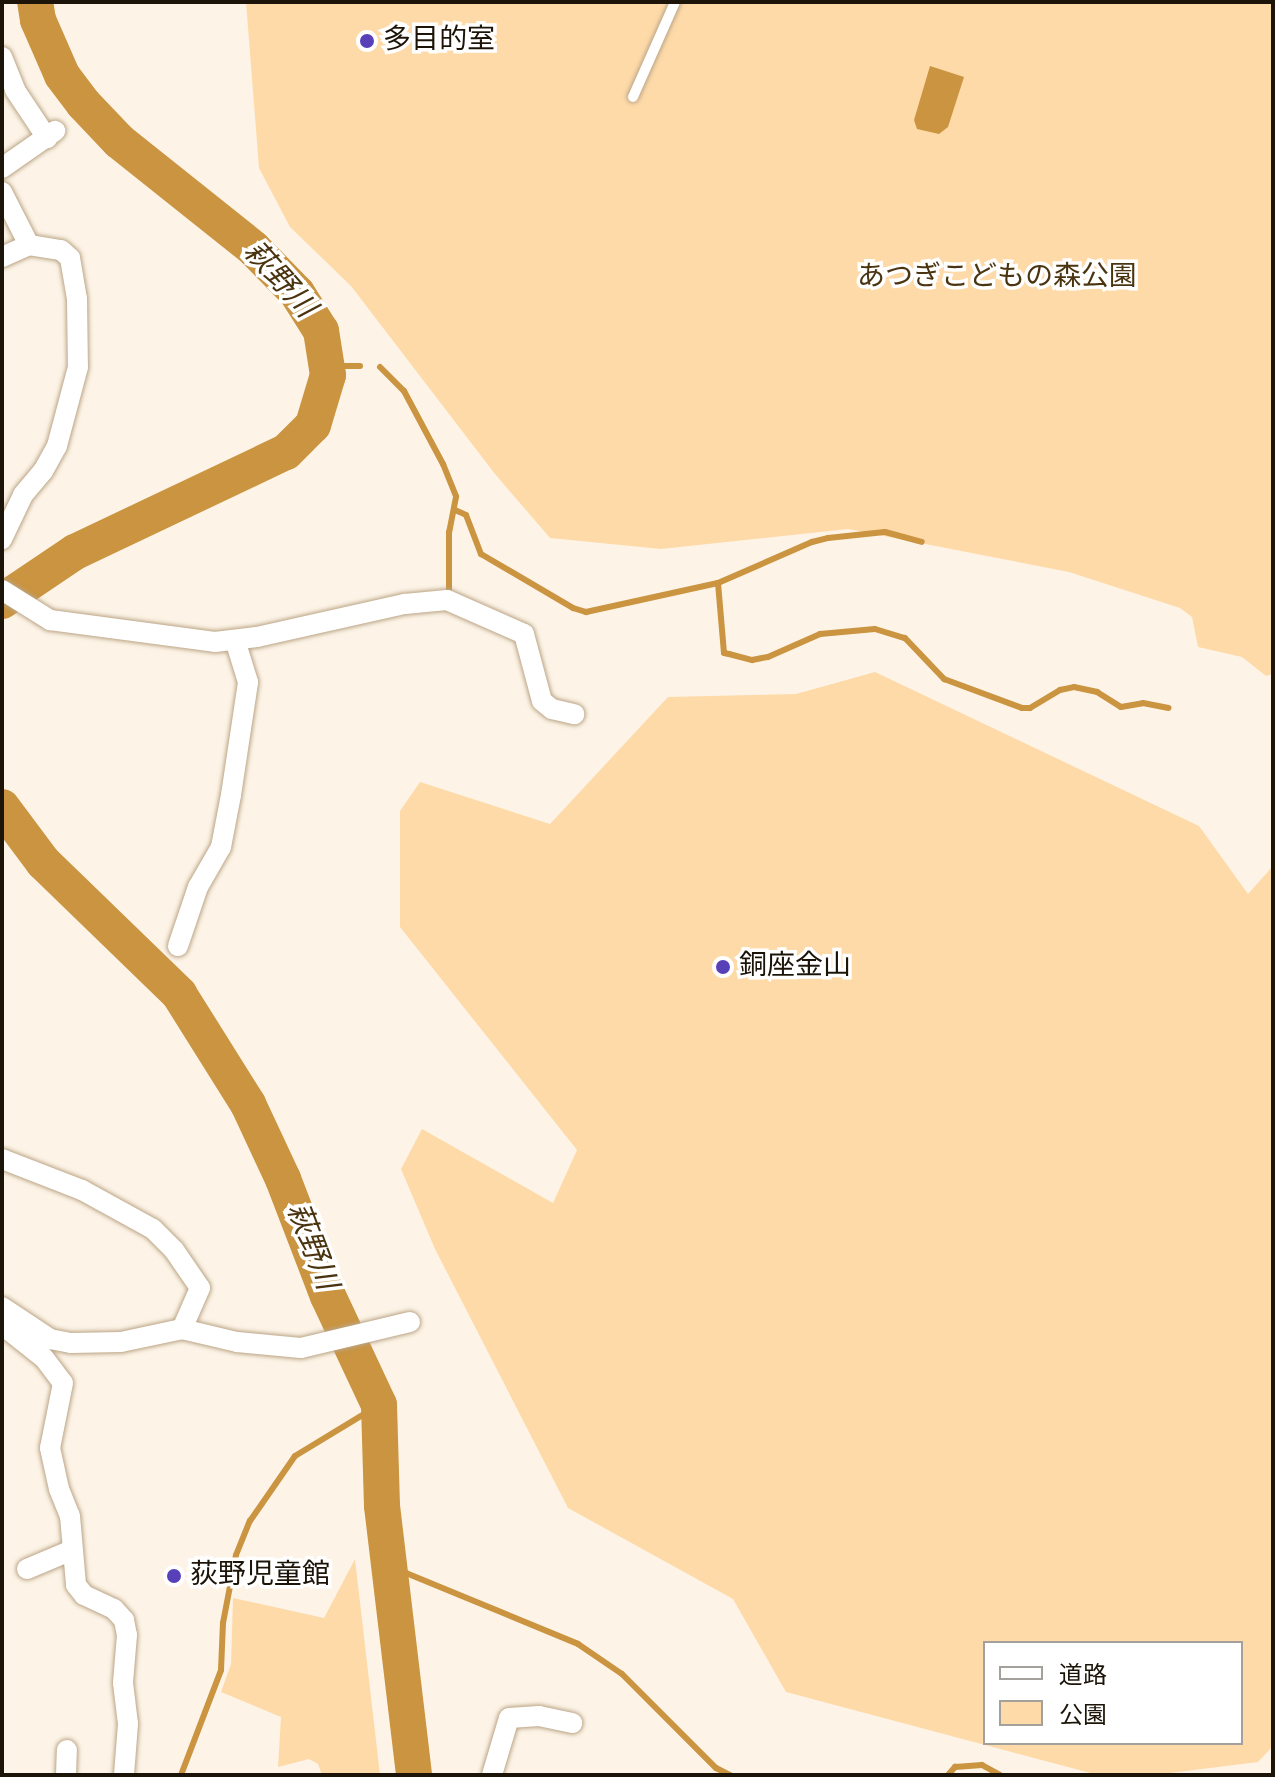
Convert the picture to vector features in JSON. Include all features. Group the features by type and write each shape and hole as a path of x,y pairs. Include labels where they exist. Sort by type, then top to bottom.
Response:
{"street":[{"path":"2,57 15,90 51,134 2,168"},
{"path":"2,192 29,245"},
{"path":"2,257 29,245 61,250 70,258 77,299 78,367 57,446 43,471 23,495 2,539"},
{"path":"2,590 50,620 199,640 235,640 405,604 447,600 524,634 542,701 552,709 574,714"},
{"path":"178,946 198,887 221,847 231,795 248,682 235,640"},
{"path":"2,1159 82,1190 153,1229 174,1250 200,1288 182,1329"},
{"path":"2,1322 71,1343 121,1342 182,1329 237,1342 301,1348 374,1328 410,1322"},
{"path":"2,1322 44,1358 63,1383 50,1448 59,1489 70,1516 76,1585 84,1595 114,1609 124,1620 127,1635 123,1683 128,1724 124,1775"},
{"path":"27,1569 72,1550"},
{"path":"492,1775 509,1718 539,1716 572,1723"},
{"path":"66,1775 67,1750"}],"lane":[{"path":"633,97 675,2"}],"green space":[{"name":"あつぎこどもの森公園","path":"246,2 1273,2 1273,674 1266,676 1242,657 1198,647 1192,617 1180,608 1069,572 848,529 661,549 550,538 495,474 351,286 290,227 259,168"},
{"path":"875,672 1199,826 1248,894 1273,866 1273,1746 1258,1762 1154,1775 1098,1775 985,1745 1243,1745 1243,1641 983,1641 983,1744 786,1692 733,1599 568,1508 435,1249 401,1169 422,1129 553,1203 577,1150 400,927 400,811 420,782 550,824 668,697 796,694"},
{"path":"355,1559 380,1775 322,1775 318,1764 309,1759 278,1767 281,1717 221,1692 231,1664 233,1598 324,1618"}],"shaded area":[{"path":"930,66 964,77 948,127 939,134 917,129 914,120"}],"waterway":[{"name":"萩野川","path":"2,601 75,552 286,452 313,425 328,375 321,331 297,293 253,248 119,141 83,103 62,75 38,20 35,2"},
{"path":"328,366 360,366"},
{"path":"380,367 404,391 443,464 456,497 449,532 449,593"},
{"path":"455,510 466,515 481,554 573,608 586,612 718,583 828,538 885,532 922,542"},
{"path":"718,583 724,653 752,660 768,657 820,634 875,629 905,638 944,679 1022,708 1030,708 1060,690 1074,687 1097,692 1121,707 1143,703 1169,708"},
{"name":"萩野川","path":"2,807 43,862 179,994 248,1104 283,1179 328,1296 379,1405 382,1506 414,1775"},
{"path":"181,1775 221,1670 223,1623 236,1555 250,1521 295,1456 379,1405"},
{"path":"392,1573 406,1573 578,1644 622,1674 716,1768 730,1775"},
{"path":"948,1775 955,1767 982,1765 1000,1775"}],"place":[{"name":"多目的室","path":"367,41"},
{"name":"銅座金山","path":"723,967"},
{"name":"荻野児童館","path":"174,1576"}]}
